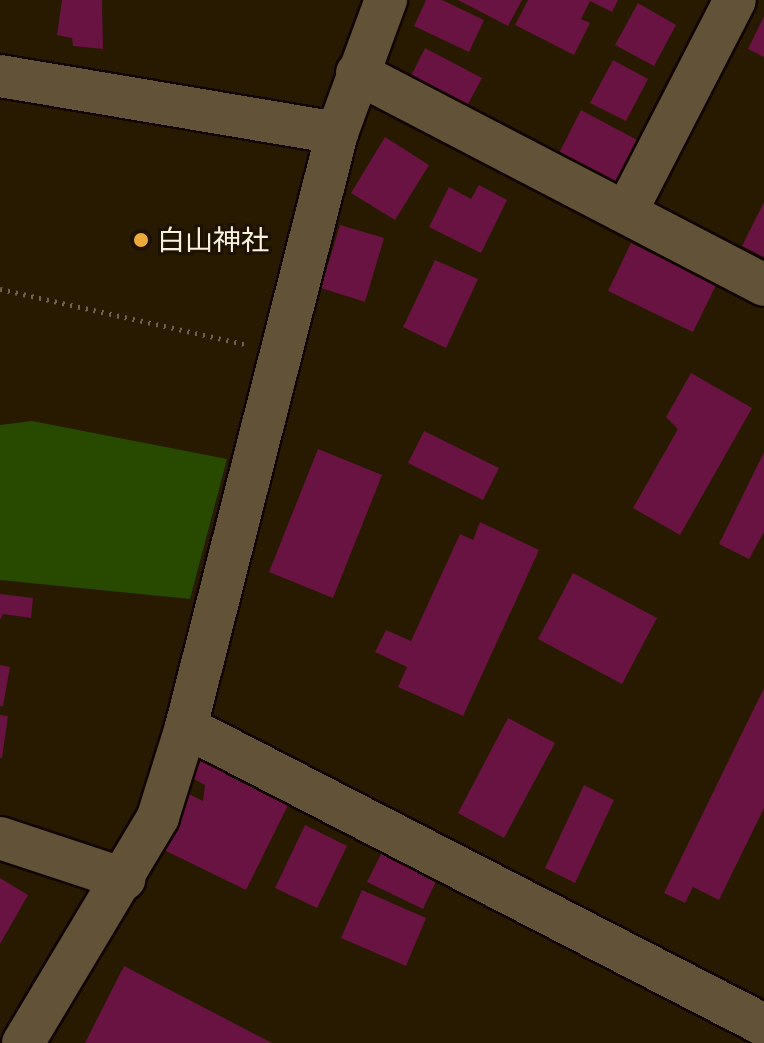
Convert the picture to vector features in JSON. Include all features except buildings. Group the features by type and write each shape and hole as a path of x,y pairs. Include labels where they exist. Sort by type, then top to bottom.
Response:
{"street":[{"path":"23,1043 124,879 158,817 186,727 337,133 386,0"},
{"path":"626,212 735,0"},
{"path":"357,73 764,285"},
{"path":"0,76 337,133"},
{"path":"186,727 764,1025"},
{"path":"0,838 124,879"}],"path":[{"path":"0,289 255,347"}],"green space":[{"path":"32,421 227,459 190,599 0,580 0,425"}],"place":[{"name":"白山神社","path":"141,240"}]}
